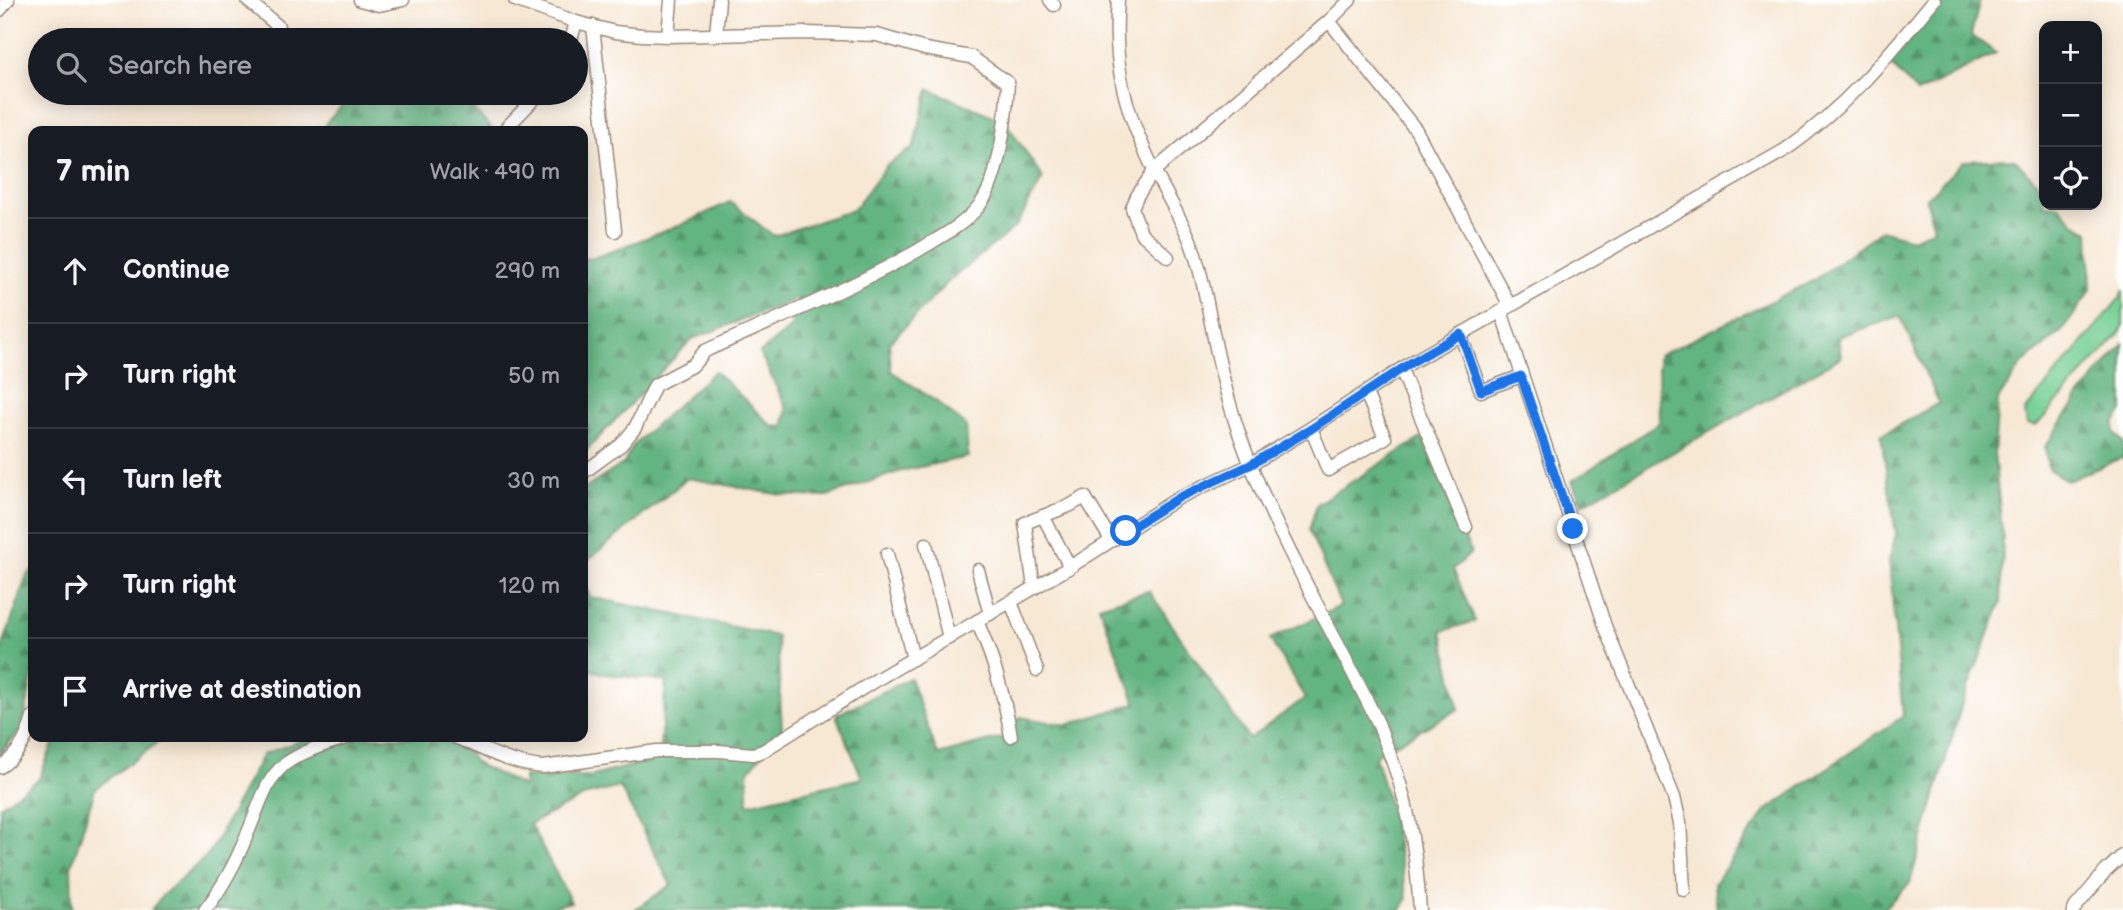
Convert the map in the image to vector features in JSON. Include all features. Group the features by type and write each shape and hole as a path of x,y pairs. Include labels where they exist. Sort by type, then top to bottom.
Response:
{"street":[{"path":"0,10 8,0"},
{"path":"247,0 278,26"},
{"path":"359,0 379,5 403,0"},
{"path":"515,0 576,22 615,32 668,36 806,33 877,35 971,57 1009,83 995,174 979,206 956,228 897,262 705,351 693,365 655,385 635,428 621,445 588,468"},
{"path":"668,36 671,0"},
{"path":"716,35 719,0"},
{"path":"1118,0 1117,49 1127,107 1154,171 1190,241 1205,292 1230,405 1250,465 1378,723 1391,757 1411,831 1420,910"},
{"path":"1168,257 1141,233 1132,208 1154,171 1350,0"},
{"path":"466,742 502,758 533,766 563,765 657,751 753,754 774,745 1070,567 1180,497 1250,465 1311,429 1401,369 1506,307 1785,150 1837,110 1934,0"},
{"path":"1329,21 1416,130 1507,300 1502,314 1605,626 1674,797 1680,823 1684,890"},
{"path":"575,28 576,22"},
{"path":"593,26 615,231"},
{"path":"508,126 526,105"},
{"path":"1461,334 1481,391 1521,376"},
{"path":"1401,369 1466,527"},
{"path":"1311,429 1328,470 1385,438 1367,393"},
{"path":"1034,588 1025,523 1085,497 1111,540"},
{"path":"1043,516 1070,567"},
{"path":"926,544 949,638"},
{"path":"887,554 913,659"},
{"path":"978,570 990,614"},
{"path":"1011,602 1037,670"},
{"path":"977,621 994,661 1012,736"},
{"path":"0,767 7,763 28,737"},
{"path":"205,910 222,887 272,778 283,766 302,753 334,742"},
{"path":"2073,910 2123,855"}],"green space":[{"path":"1944,0 1980,0 1971,35 1996,53 1917,93 1890,63"},
{"path":"929,89 1005,121 1043,178 1016,226 949,281 889,343 891,371 937,402 966,426 968,457 901,471 824,497 781,495 688,478 588,560 588,487 624,463 634,444 715,371 772,426 783,427 787,409 760,353 790,328 800,298 692,339 588,449 588,259 683,224 730,202 774,236 853,210 887,165 913,148"},
{"path":"343,105 469,105 489,126 325,126"},
{"path":"2014,159 2039,185 2039,210 2063,210 2077,225 2089,231 2091,290 2063,330 2023,363 1998,400 1994,454 2003,539 2001,603 1962,703 1910,883 1882,910 1717,910 1714,884 1767,810 1903,716 1889,561 1896,534 1881,435 1939,403 1900,316 1838,337 1841,357 1582,504 1572,481 1659,423 1658,356 1815,280 1881,230 1912,239 1934,229 1926,199 1964,161"},
{"path":"2123,290 2123,327 2118,335 2036,426 2027,424 2025,411 2120,298"},
{"path":"2123,344 2123,412 2114,423 2115,434 2123,442 2123,459 2068,481 2048,469 2045,447 2079,397"},
{"path":"1423,437 1471,553 1453,569 1475,621 1442,631 1459,709 1375,755 1392,816 1407,899 1401,910 634,910 671,885 620,787 587,795 530,824 571,902 540,910 151,910 163,895 209,854 263,754 297,742 461,742 475,763 524,787 524,777 593,776 659,758 666,681 588,669 588,591 590,597 777,636 782,729 748,772 748,804 862,778 836,715 910,678 938,755 1005,737 1020,717 1067,725 1136,703 1099,606 1149,591 1249,739 1305,698 1270,639 1341,606 1309,530 1317,504"},
{"path":"27,575 28,699 23,728 0,753 0,654"},
{"path":"54,742 158,742 95,789 71,867 72,910 0,910 0,806 39,779"}],"route":[{"path":"1126,531 1180,497 1250,465 1461,334 1481,391 1521,376 1573,529"}]}
